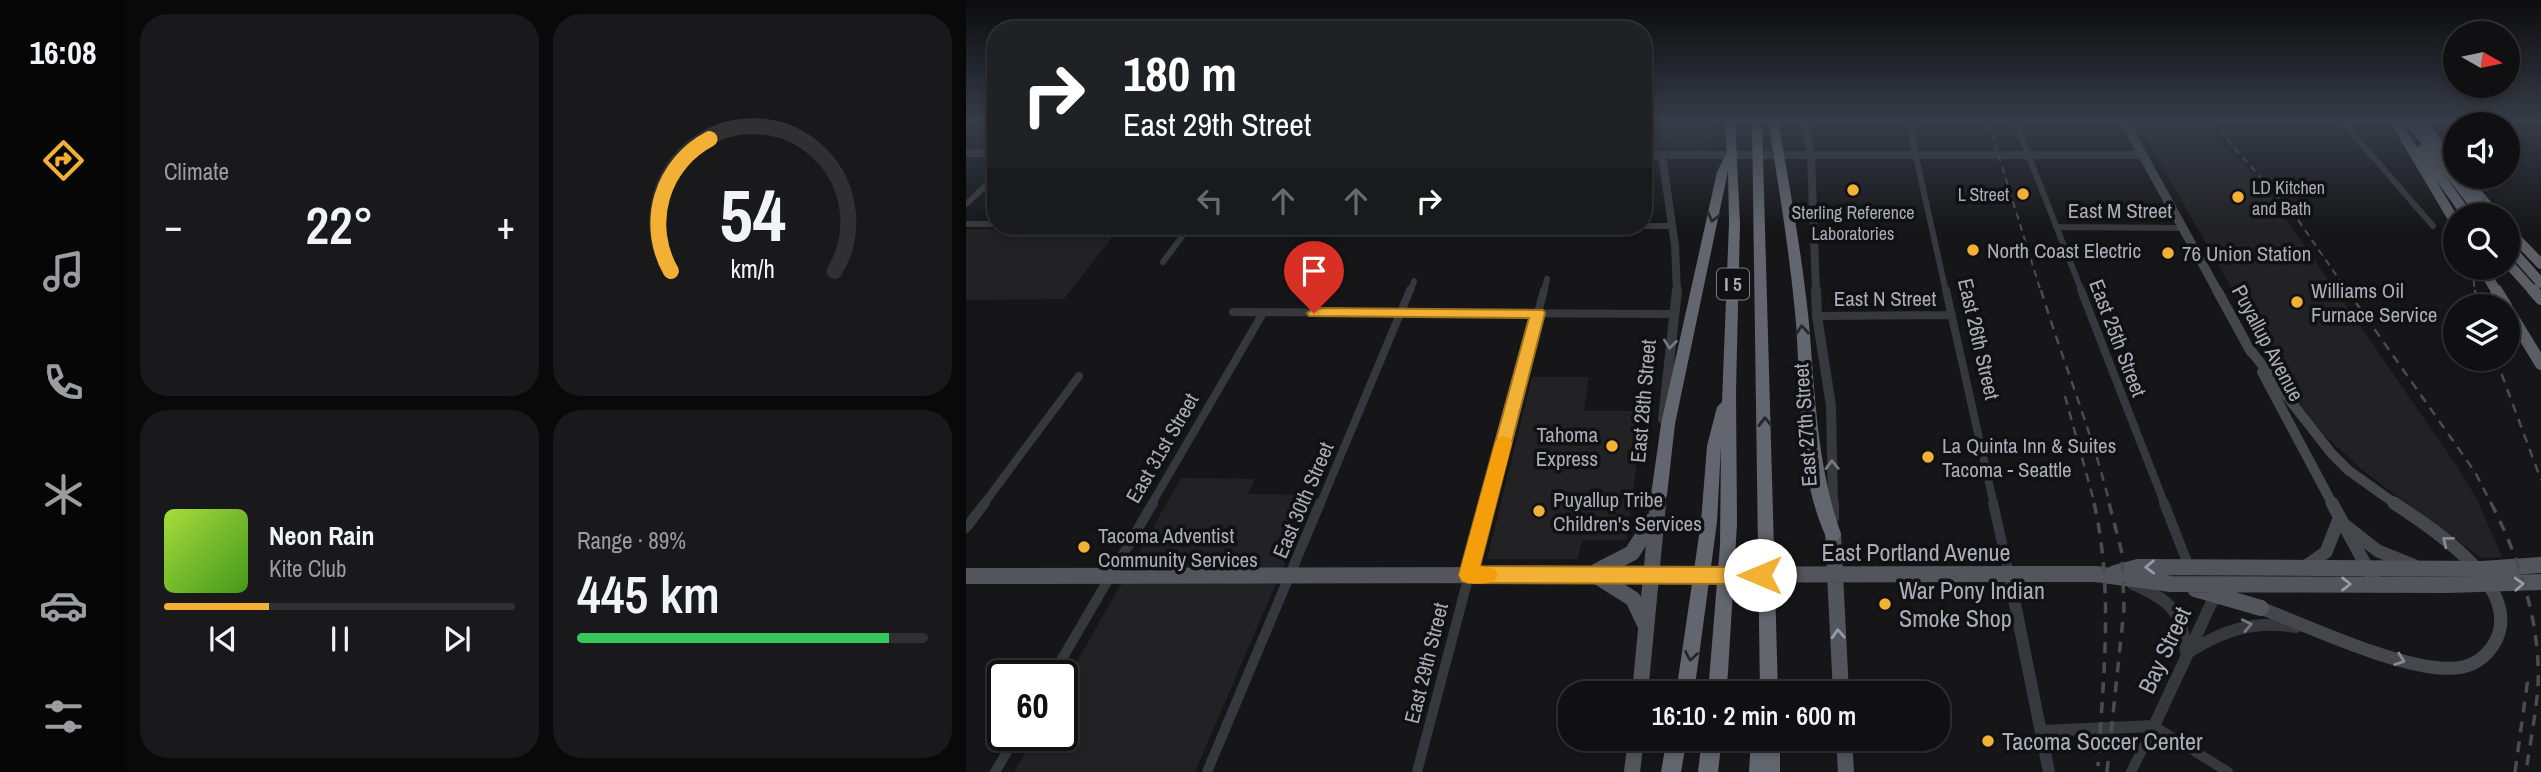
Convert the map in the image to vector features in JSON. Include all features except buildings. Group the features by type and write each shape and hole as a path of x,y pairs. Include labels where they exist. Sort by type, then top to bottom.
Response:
{"highway":[{"path":"1659,503 1675,388 1721,172 1730,157"},
{"name":"I 5","path":"1718,681 1729,522 1733,157"},
{"name":"I 5","path":"1759,157 1768,515 1765,681"},
{"path":"1778,157 1796,272 1811,431 1823,504 1833,534"},
{"path":"2419,157 2444,203"},
{"path":"2423,157 2458,203"},
{"path":"2438,157 2473,203"},
{"path":"2474,189 2486,203"},
{"path":"2520,242 2541,264"},
{"path":"2520,259 2541,283"},
{"path":"2520,276 2541,299"},
{"path":"2520,329 2541,364"},
{"path":"1687,681 1709,522 1714,446 1729,390"},
{"path":"1768,618 1769,681"},
{"path":"1671,772 1675,751"},
{"path":"1708,772 1710,751"},
{"path":"1759,772 1760,751"},
{"path":"1770,751 1770,772"}],"main road":[{"name":"Puyallup Avenue","path":"2144,157 2376,584"},
{"path":"2218,589 2336,638 2417,666 2453,669 2479,660 2495,644 2501,622 2495,599 2479,571 2454,546 2349,470 2329,452 2248,347"},
{"path":"1591,573 1617,563 1638,549 1646,539 1659,503"},
{"name":"East 28th Street","path":"1641,681 1659,503"},
{"path":"2302,567 2314,562 2326,552 2339,519 2378,551 2431,568"},
{"name":"East 27th Street","path":"1833,534 1840,681"},
{"name":"East Portland Avenue","path":"966,576 2111,574 2138,567 2431,568 2541,565"},
{"path":"1591,573 1633,599 1647,628"},
{"name":"East Portland Avenue","path":"2111,574 2145,583 2171,583"},
{"path":"2171,583 2218,589 2541,582"},
{"path":"1632,772 1634,751"},
{"path":"1845,751 1846,772"}],"street":[{"name":"East 28th Street","path":"1659,503 1662,427 1677,290 1662,157"},
{"name":"East 27th Street","path":"1806,157 1817,316 1831,406 1833,534"},
{"name":"East 26th Street","path":"1916,157 2009,574 2049,772"},
{"name":"East 25th Street","path":"2029,157 2189,567"},
{"path":"2373,157 2433,226"},
{"path":"966,204 987,184"},
{"path":"966,224 987,224"},
{"path":"1652,226 1672,226"},
{"name":"East M Street","path":"2056,228 2184,228"},
{"path":"1163,262 1183,235"},
{"name":"East 29th Street","path":"1417,772 1547,279"},
{"name":"East 30th Street","path":"1207,772 1414,281"},
{"path":"1233,312 1674,314"},
{"name":"East 31st Street","path":"1061,660 1263,313"},
{"name":"East N Street","path":"1817,316 1952,316"},
{"path":"966,528 1079,376"},
{"path":"2171,583 2189,579 2189,567"},
{"path":"2111,574 2160,596 2174,607 2184,628 2186,655 2217,635 2248,624 2282,624 2336,638"},
{"name":"Bay Street","path":"2131,772 2218,589"},
{"path":"2041,732 2154,726 2228,772"},
{"path":"995,772 1007,751"}],"shaded area":[{"path":"2157,157 2235,157 2262,184 2457,466 2478,501 2502,557 2481,558 2365,472 2324,435 2294,397"},
{"path":"966,229 987,229 987,235 1114,235 1064,299 966,300"},
{"path":"1532,377 1589,377 1584,411 1643,411 1627,540 1582,540 1578,559 1487,559"},
{"path":"1181,478 1255,479 1248,494 1314,495 1195,772 1014,772 1026,751 1078,751 1078,660"}],"railway":[{"path":"1999,157 2041,292"},
{"path":"2243,157 2298,220 2348,292"},
{"path":"2484,203 2486,189"},
{"path":"2474,280 2475,292"},
{"path":"2041,290 2095,451 2110,505"},
{"path":"2347,290 2475,472 2491,504"},
{"path":"2475,290 2476,294"},
{"path":"2500,371 2541,480"},
{"path":"2065,396 2095,505"},
{"path":"2094,503 2104,568 2105,601 2098,766"},
{"path":"2107,772 2124,609 2122,553 2109,503"},
{"path":"2491,504 2519,568 2536,639 2538,686 2526,772"},
{"path":"2515,772 2528,678"}],"slow traffic":[{"path":"1489,575 1468,575 1503,443"}],"place":[{"name":"Sterling Reference Laboratories","path":"1853,190"},
{"name":"L Street","path":"2023,194"},
{"name":"LD Kitchen and Bath","path":"2238,197"},
{"name":"North Coast Electric","path":"1973,250"},
{"name":"76 Union Station","path":"2168,253"},
{"name":"Williams Oil Furnace Service","path":"2297,302"},
{"name":"Tahoma Express","path":"1612,446"},
{"name":"La Quinta Inn & Suites Tacoma - Seattle","path":"1928,457"},
{"name":"Puyallup Tribe Children's Services","path":"1539,511"},
{"name":"Tacoma Adventist Community Services","path":"1084,547"},
{"name":"War Pony Indian Smoke Shop","path":"1885,604"},
{"name":"Tacoma Soccer Center","path":"1988,741"}],"route":[{"path":"1314,313 1538,313 1468,575 1760,575"}]}
